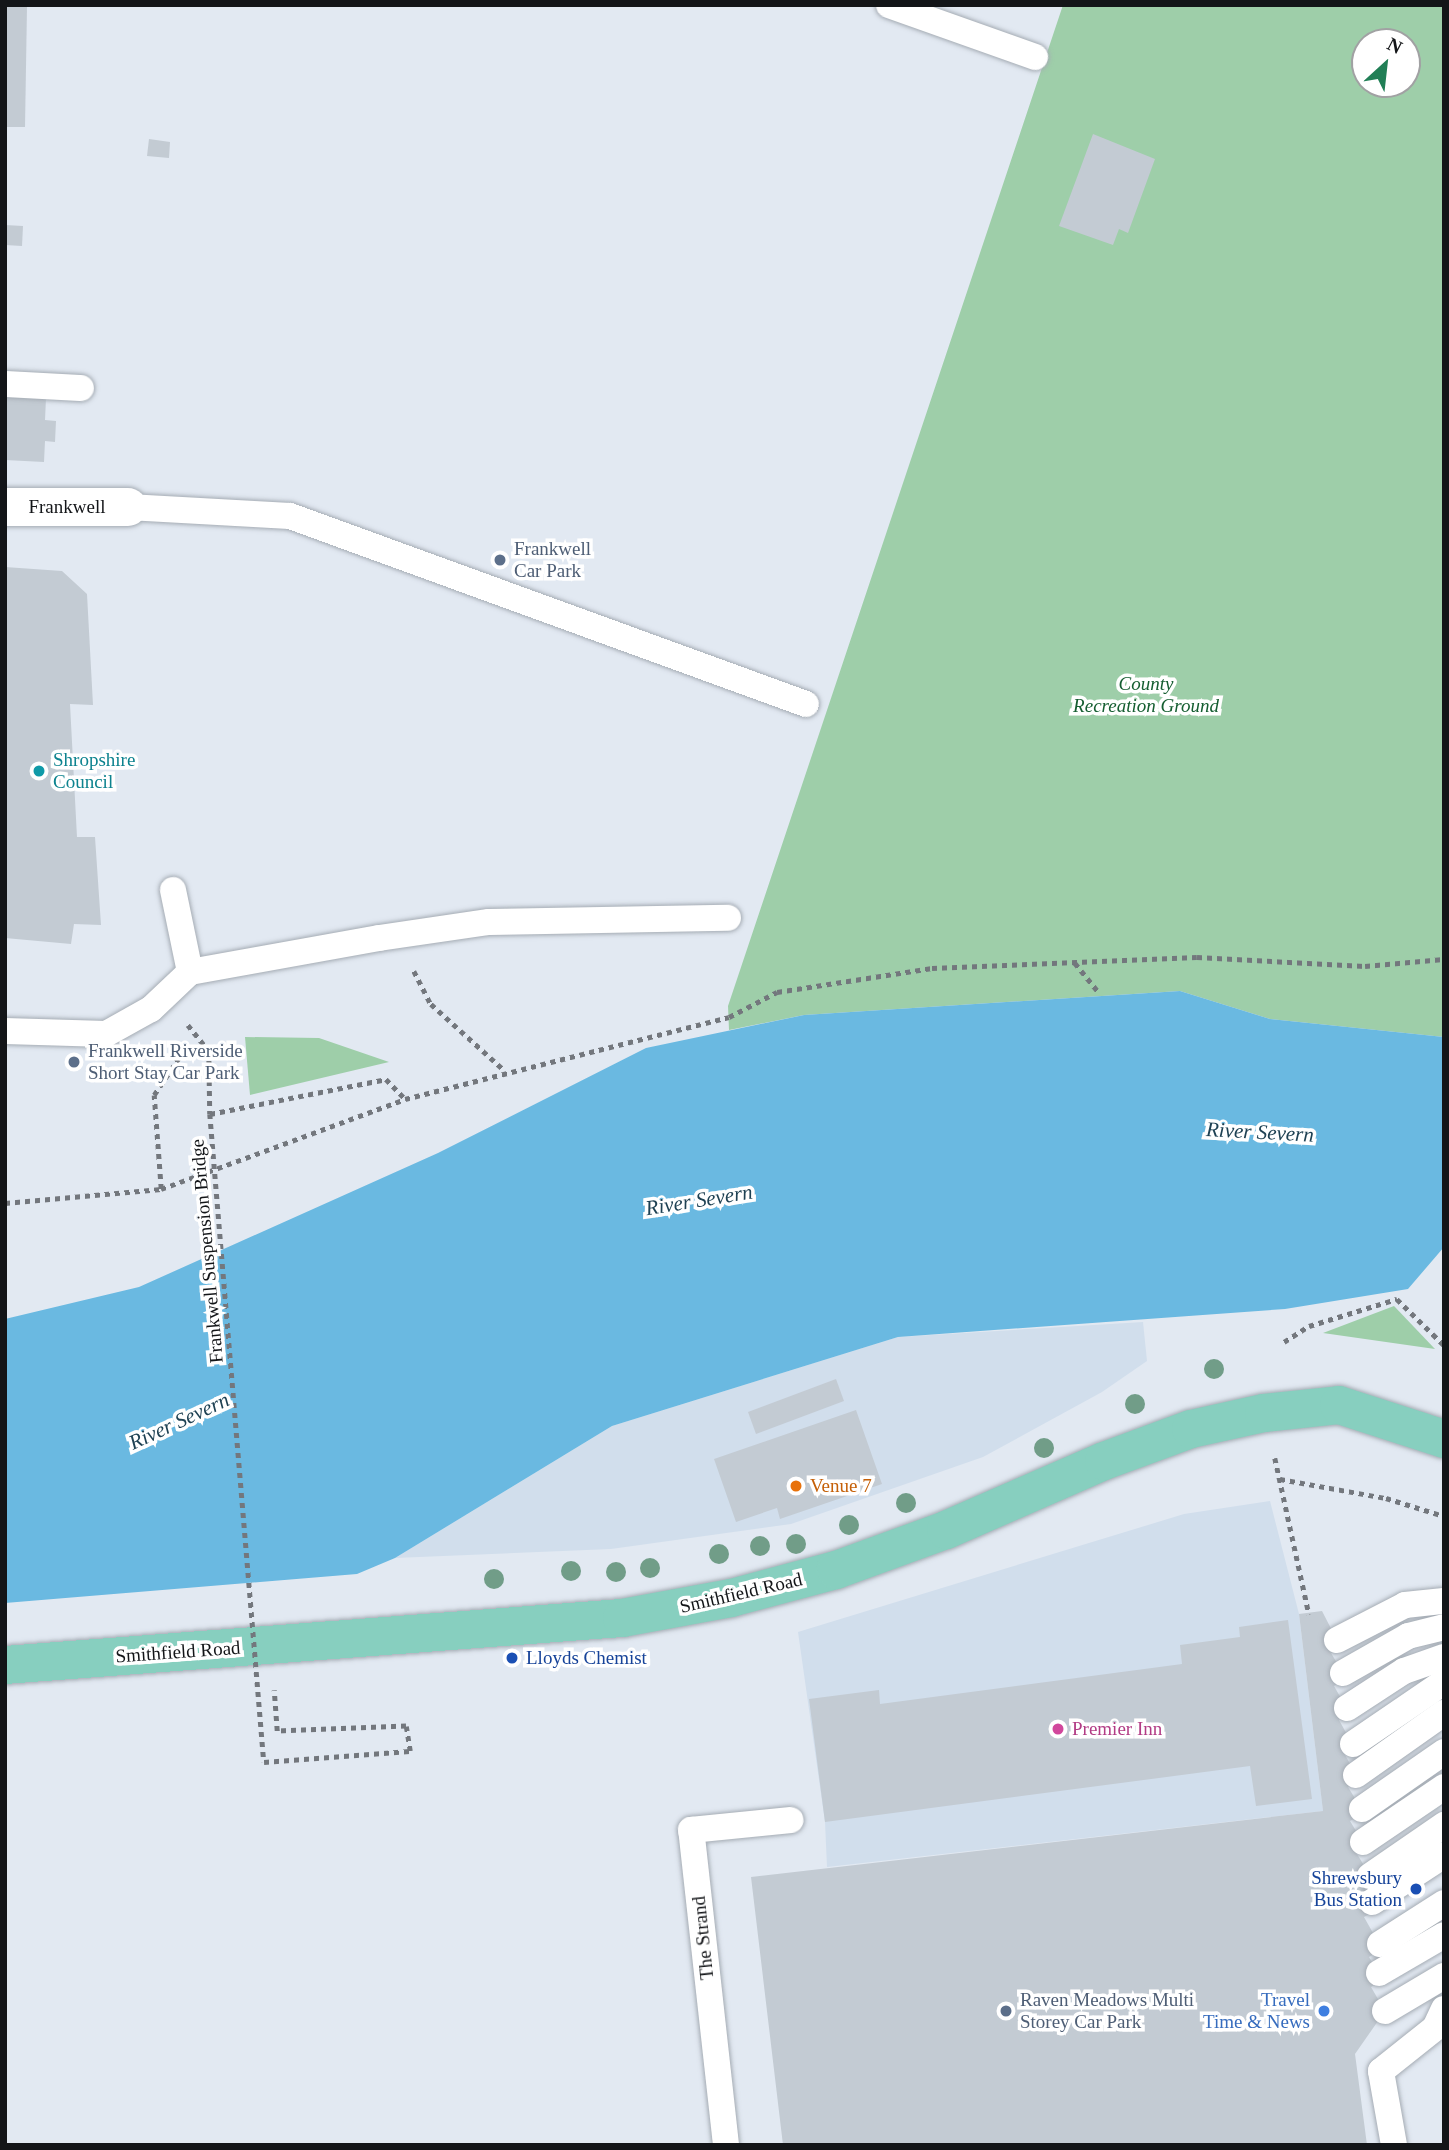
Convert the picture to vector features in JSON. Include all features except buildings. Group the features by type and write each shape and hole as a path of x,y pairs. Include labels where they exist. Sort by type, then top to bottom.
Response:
{"main road":[{"name":"Smithfield Road","path":"5,1665 622,1618 731,1598 836,1570 946,1530 1104,1461 1191,1429 1264,1413 1339,1405 1444,1439"}],"street":[{"name":"Frankwell","path":"5,507 128,507"}],"lane":[{"path":"890,5 1035,57"},
{"path":"5,384 81,388"},
{"path":"128,507 289,516 497,587 806,704"},
{"path":"173,890 190,972"},
{"path":"5,1031 106,1034 151,1009 190,972 397,936 489,922 728,918"},
{"path":"1337,1640 1405,1605 1444,1601"},
{"path":"1343,1673 1408,1636 1444,1627"},
{"path":"1347,1707 1404,1671 1444,1657"},
{"path":"1353,1744 1444,1682"},
{"path":"1356,1775 1444,1713"},
{"path":"1363,1809 1444,1752"},
{"path":"1363,1842 1444,1787"},
{"name":"The Strand","path":"726,2145 691,1830 791,1819"},
{"path":"1370,1876 1444,1825"},
{"path":"1372,1902 1444,1855"},
{"path":"1380,1944 1444,1903"},
{"path":"1379,1973 1444,1936"},
{"path":"1385,2011 1444,1976"},
{"path":"1394,2145 1381,2071 1435,2028 1444,2009"}],"path":[{"path":"397,936 431,1004 504,1070"},
{"path":"5,1203 161,1189 405,1099 504,1070 729,1017 777,992 932,968 1197,957 1365,966 1444,959"},
{"path":"1074,962 1099,993"},
{"name":"Frankwell Suspension Bridge","path":"161,1189 154,1095 182,1053 209,1051 210,1114 264,1762 410,1751 406,1726 277,1731 273,1684"},
{"path":"210,1114 386,1079 405,1099"},
{"path":"1284,1342 1309,1326 1396,1299 1444,1345"},
{"path":"1264,1413 1309,1614"},
{"path":"1280,1479 1385,1498 1444,1516"}],"shaded area":[{"path":"1143,1322 1147,1361 1102,1392 983,1457 791,1524 611,1549 395,1558 612,1426 898,1337"},
{"path":"1270,1501 1299,1614 1323,1811 827,1867 825,1822 798,1632 1184,1514"}],"green space":[{"name":"County Recreation Ground","path":"1063,5 1444,5 1444,1037 1270,1019 1180,991 804,1015 729,1030 728,1006"},
{"path":"245,1037 319,1038 389,1062 250,1095"},
{"path":"1394,1306 1435,1349 1323,1333"}],"water":[{"name":"River Severn","path":"1180,991 1270,1019 1444,1037 1444,1247 1408,1289 1285,1309 898,1337 612,1426 395,1558 357,1574 5,1603 5,1319 139,1287 438,1153 646,1048 804,1015"}],"place":[{"name":"Frankwell Car Park","path":"500,560"},
{"name":"Shropshire Council","path":"39,771"},
{"name":"Frankwell Riverside Short Stay Car Park","path":"74,1062"},
{"name":"Venue 7","path":"796,1486"},
{"name":"Lloyds Chemist","path":"512,1658"},
{"name":"Premier Inn","path":"1058,1729"},
{"name":"Shrewsbury Bus Station","path":"1416,1889"},
{"name":"Raven Meadows Multi Storey Car Park","path":"1006,2011"},
{"name":"Travel Time & News","path":"1324,2011"}]}
